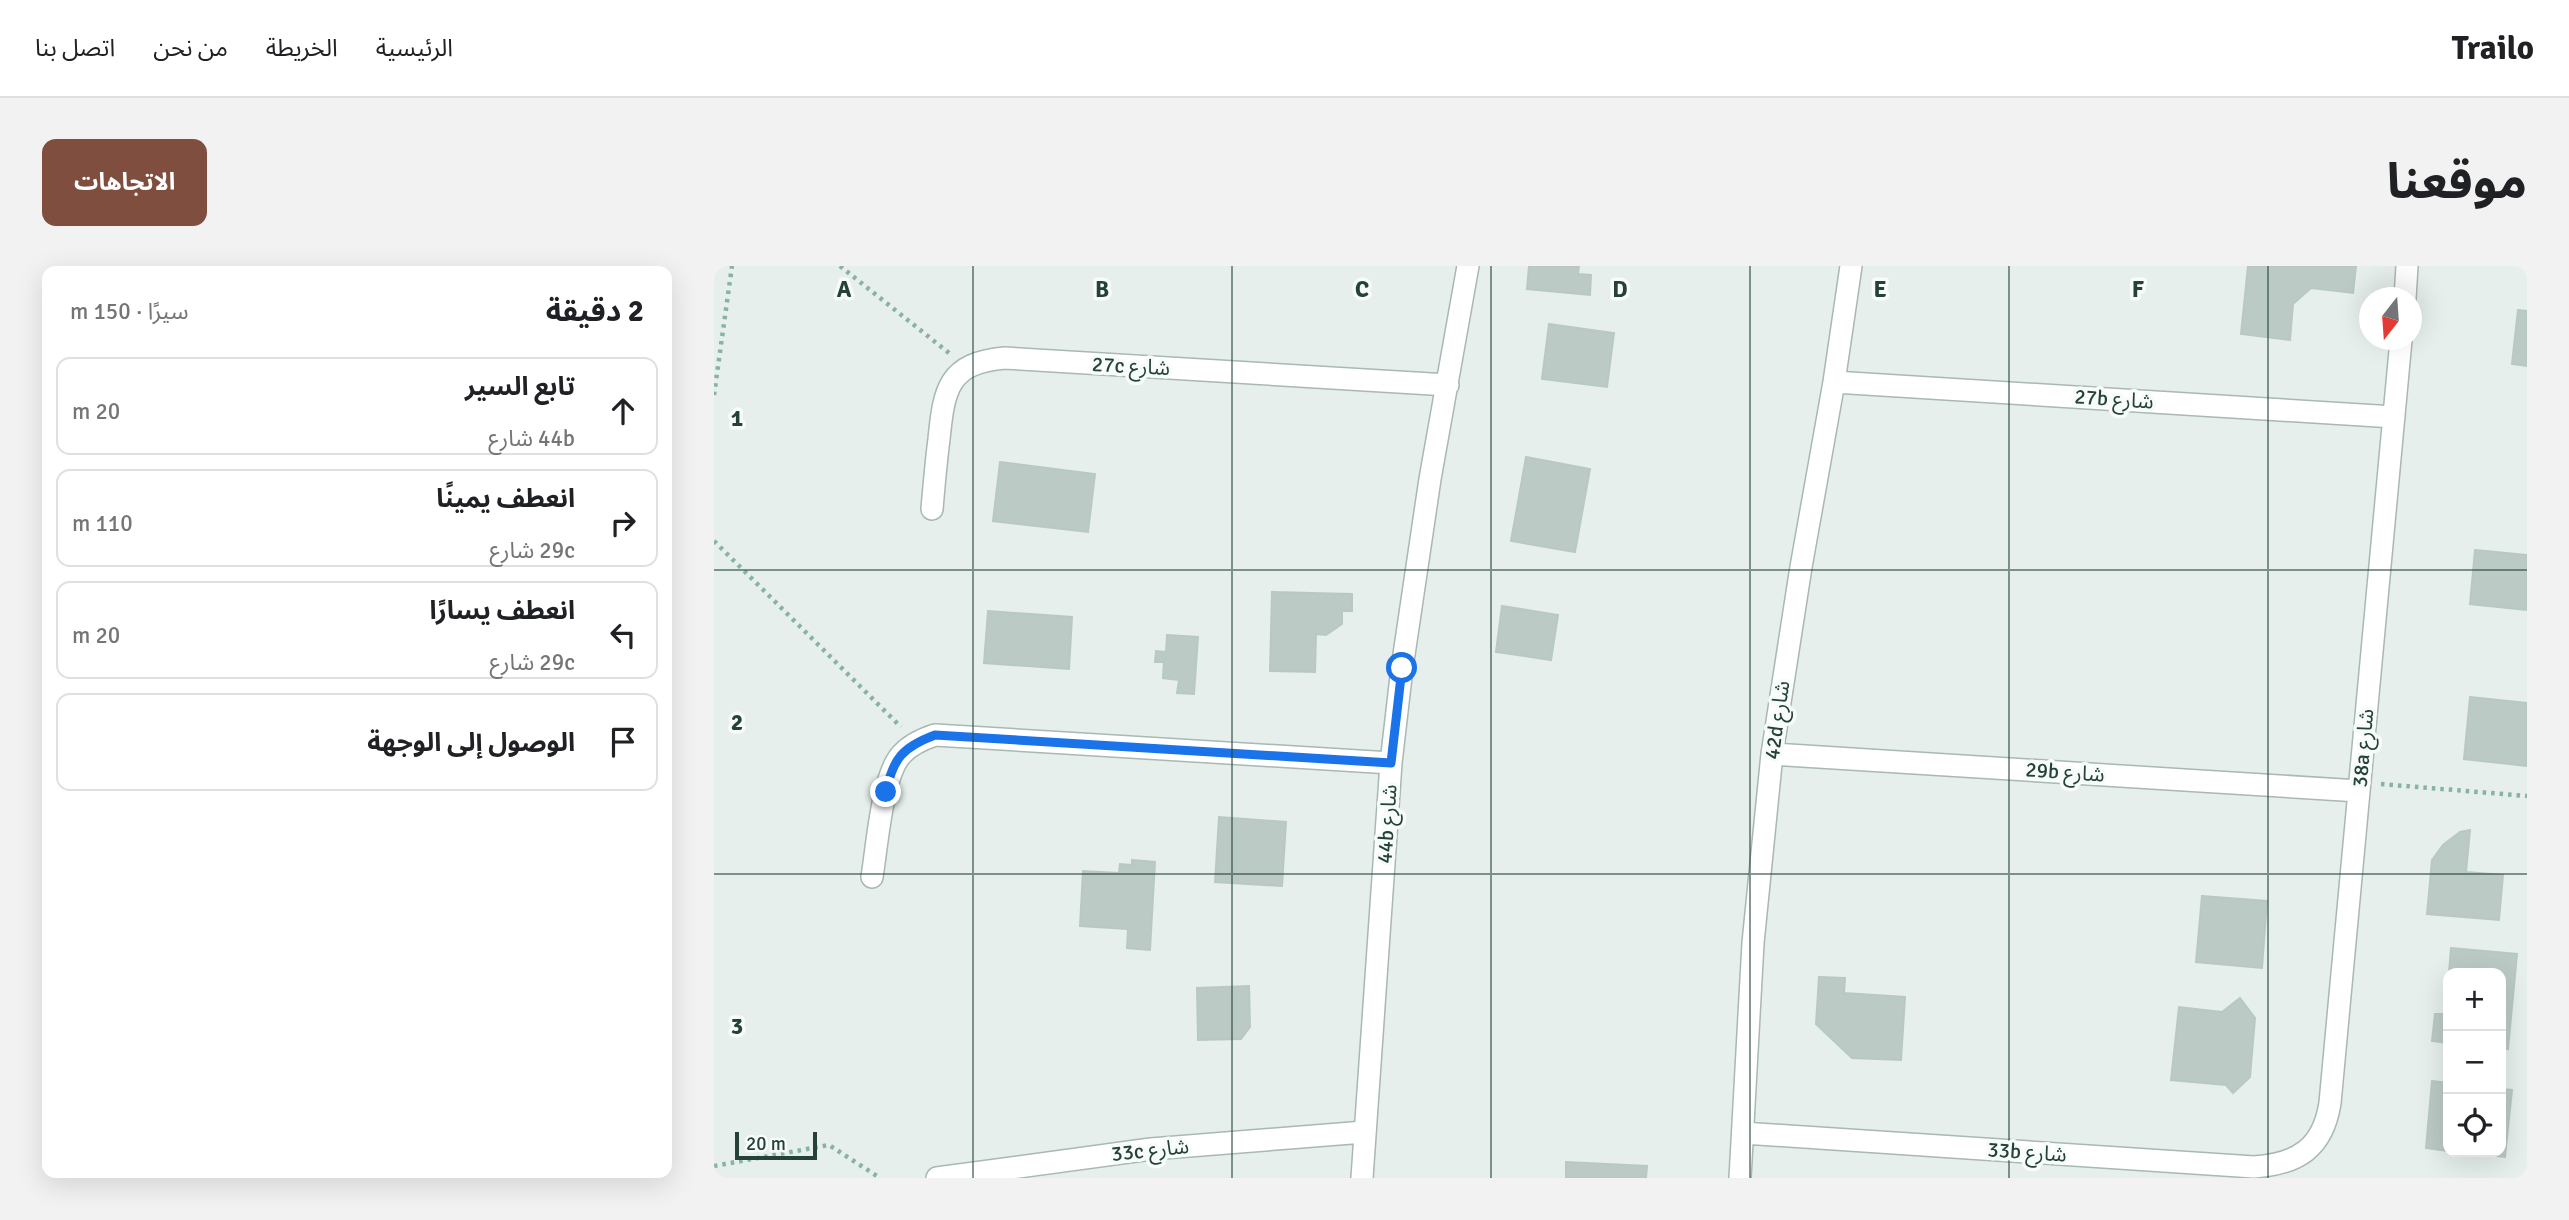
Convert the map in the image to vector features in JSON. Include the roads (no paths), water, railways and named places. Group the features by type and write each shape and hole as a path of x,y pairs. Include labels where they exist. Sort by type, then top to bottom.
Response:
{"street":[{"name":"44b شارع","path":"1362,1178 1391,763 1415,573 1468,266"},
{"name":"42d شارع","path":"1740,1178 1753,943 1772,754 1851,266"},
{"path":"2406,287 2407,266"},
{"name":"38a شارع","path":"2308,1150 2320,1137 2328,1121 2400,350"},
{"name":"27c شارع","path":"932,509 943,399 952,382 966,368 985,360 1005,358 1448,385"},
{"name":"27b شارع","path":"1834,382 2394,417"},
{"path":"872,877 890,772 901,754 916,742 935,735 956,734 1391,763"},
{"name":"29b شارع","path":"1772,754 2359,786"},
{"name":"33c شارع","path":"937,1178 1151,1149 1364,1132"},
{"name":"33b شارع","path":"1743,1133 2254,1167 2282,1163 2308,1150"}]}
